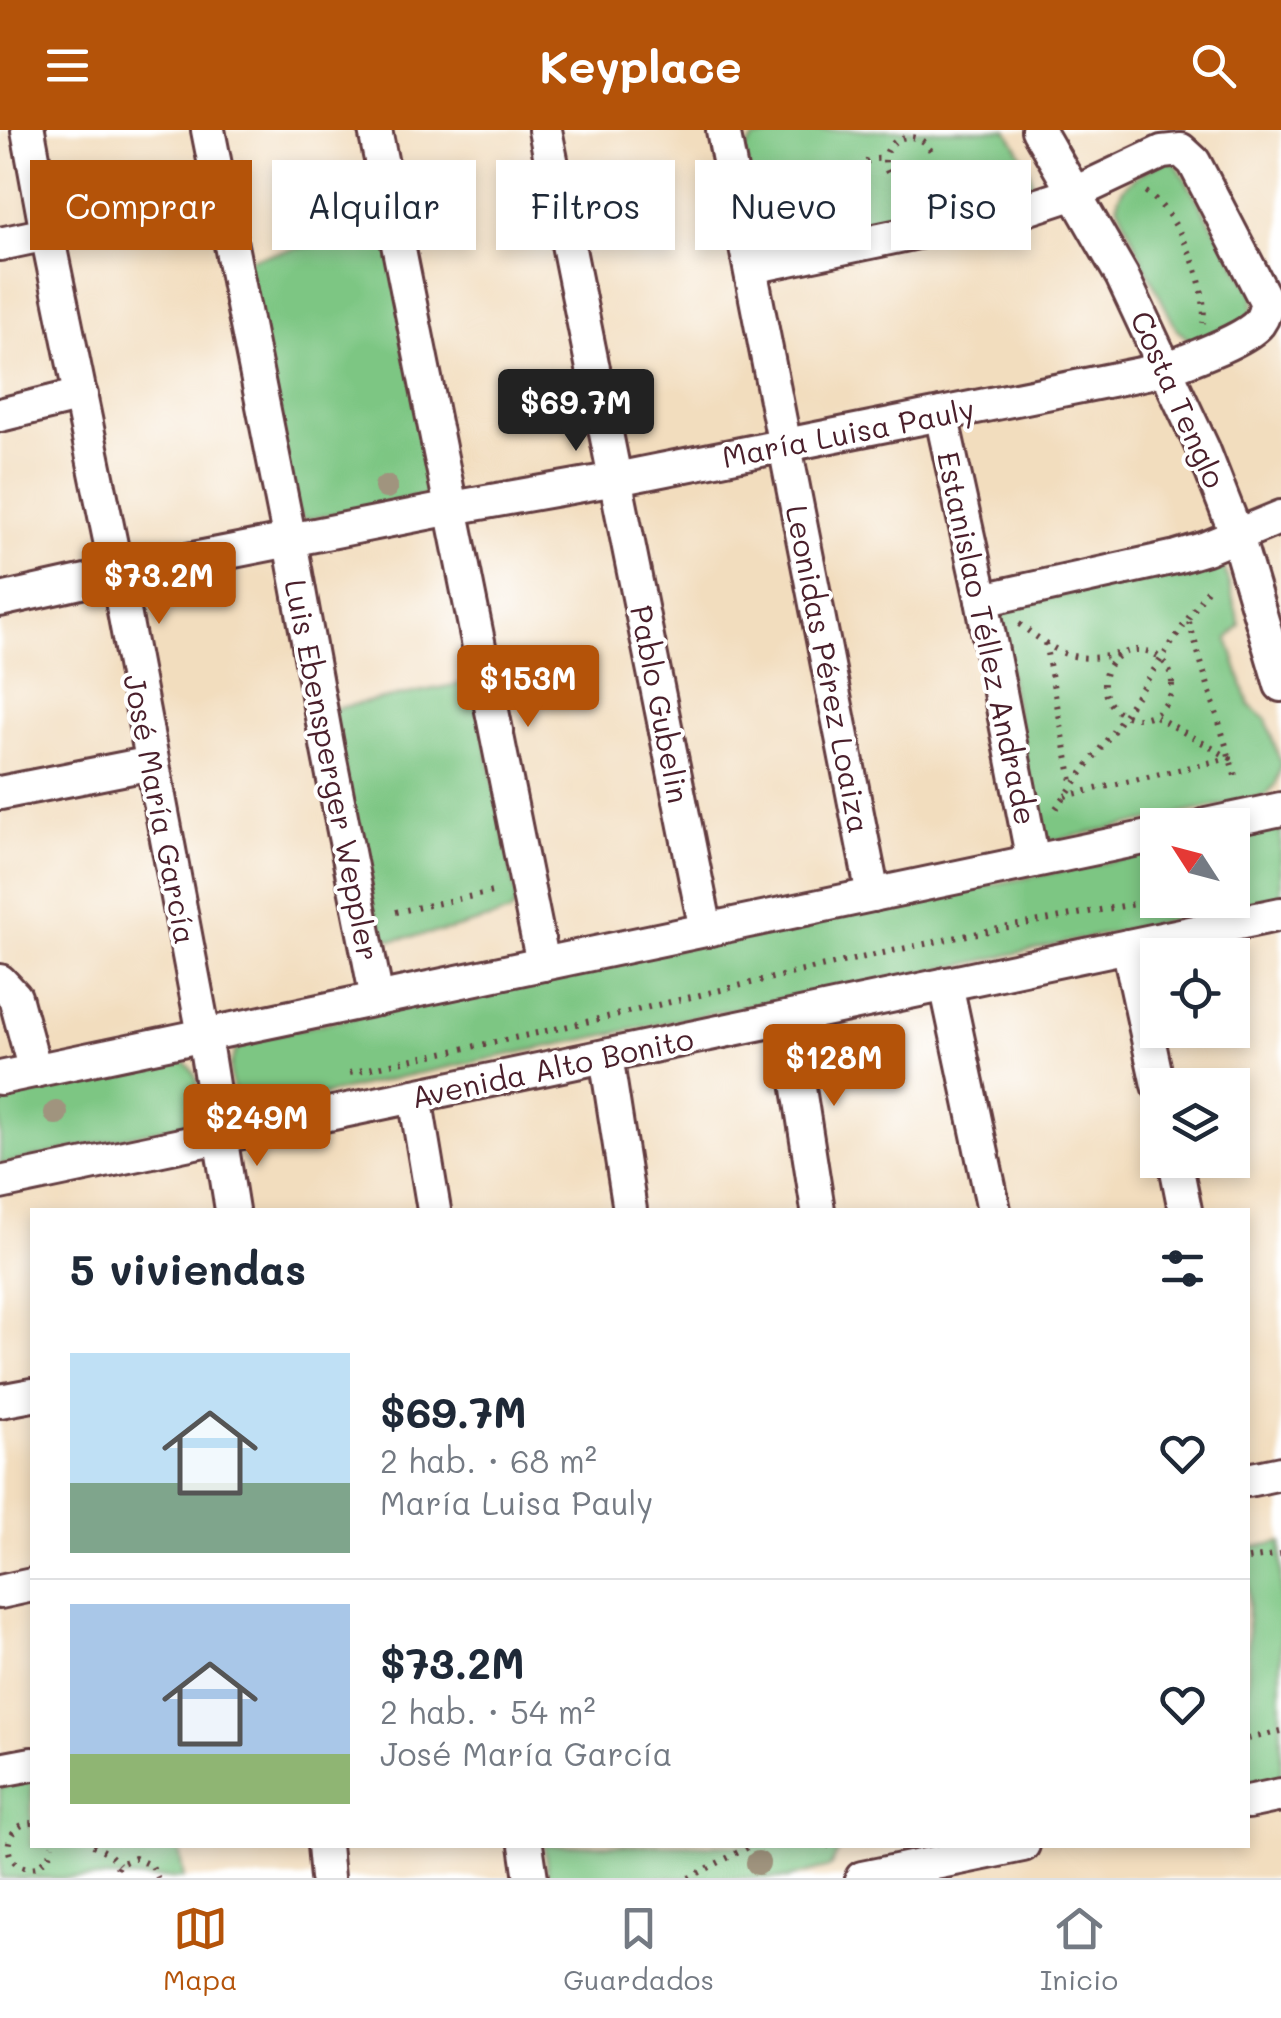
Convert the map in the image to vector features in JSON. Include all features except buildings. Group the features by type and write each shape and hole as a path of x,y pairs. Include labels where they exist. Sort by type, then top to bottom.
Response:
{"street":[{"name":"José María García","path":"28,130 33,160"},
{"name":"Luis Ebensperger Weppler","path":"208,130 377,999"},
{"path":"375,130 543,964"},
{"name":"Pablo Gubelin","path":"544,130 706,930"},
{"name":"Costa Tenglo","path":"1038,130 1122,276 1203,449 1237,536 1281,686"},
{"name":"Leonidas Pérez Loaiza","path":"731,131 751,266 873,895"},
{"name":"María Luisa Pauly","path":"0,600 1166,369 1256,326 1265,312 1266,301 1194,162 1181,150 1162,152 1075,193"},
{"path":"751,266 1024,210 1075,193"},
{"path":"0,244 30,238"},
{"name":"José María García","path":"50,250 117,574 204,1035 232,1208"},
{"path":"0,414 81,395"},
{"name":"Estanislao Téllez Andrade","path":"942,414 1033,861"},
{"path":"982,600 1160,561 1206,548 1281,517"},
{"path":"0,793 152,763"},
{"path":"1250,816 1281,809"},
{"path":"0,1078 1140,839"},
{"name":"Avenida Alto Bonito","path":"0,1183 1281,914"},
{"path":"1128,946 1154,1068"},
{"path":"0,982 15,997 35,1071"},
{"path":"946,984 994,1208"},
{"path":"788,1018 818,1208"},
{"path":"606,1056 630,1208"},
{"path":"414,1096 434,1208"},
{"path":"1178,1178 1185,1208"},
{"path":"0,1401 30,1395"},
{"path":"1250,1480 1281,1473"},
{"path":"0,1592 30,1585"},
{"path":"0,1770 30,1764"},
{"path":"1250,1802 1281,1795"},
{"path":"324,1848 327,1878"},
{"path":"526,1848 530,1878"},
{"path":"862,1878 1009,1848"}],"path":[{"path":"891,175 885,159 898,139 914,137 927,144 934,160"},
{"path":"871,160 885,159"},
{"path":"1135,188 1154,197 1165,210 1188,254 1200,283 1204,308 1201,332"},
{"path":"1047,819 1124,716 1209,587"},
{"path":"982,600 1069,655 1086,660 1128,652 1142,650 1156,654 1170,672 1171,693 1164,706 1152,715 1124,716 1112,707 1104,686 1110,664 1128,652"},
{"path":"1188,620 1236,778"},
{"path":"1044,642 1073,786"},
{"path":"1152,715 1230,758"},
{"path":"1065,796 1230,758"},
{"path":"396,912 527,884"},
{"path":"332,1077 910,946 1140,904"},
{"path":"1250,1560 1281,1554"},
{"path":"1250,1739 1281,1731"},
{"path":"30,1823 14,1828 3,1840 9,1858 16,1865 37,1867 46,1861 52,1848"},
{"path":"98,1848 119,1864"},
{"path":"689,1878 746,1848"},
{"path":"112,1878 119,1864 131,1858 144,1860 158,1878"}],"green space":[{"path":"794,130 1007,130 1024,160 891,160 891,223 871,227 871,160 746,160 744,151 754,139"},
{"path":"1172,157 1254,294 1253,317 1193,343 1177,330 1117,204 1130,181"},
{"path":"290,250 390,250 432,486 428,495 305,520 295,509 244,260"},
{"path":"1218,558 1240,625 1228,639 1249,705 1266,719 1281,764 1276,784 1265,796 1208,808 1140,808 1140,822 1045,839 1038,834 997,610"},
{"path":"474,681 517,900 515,907 510,913 450,930 393,940 383,937 377,929 332,709"},
{"path":"1281,830 1281,896 1250,903 1250,835"},
{"path":"1140,855 1140,918 1179,918 396,1078 259,1110 240,1098 231,1081 232,1060 242,1041 791,924"},
{"path":"173,1055 191,1068 198,1086 196,1106 184,1124 0,1165 0,1091"},
{"path":"1281,1542 1281,1781 1250,1787 1250,1548"},
{"path":"30,1780 30,1848 179,1848 184,1878 0,1878 0,1787"},
{"path":"544,1848 840,1848 830,1867 788,1878 548,1878"}]}
